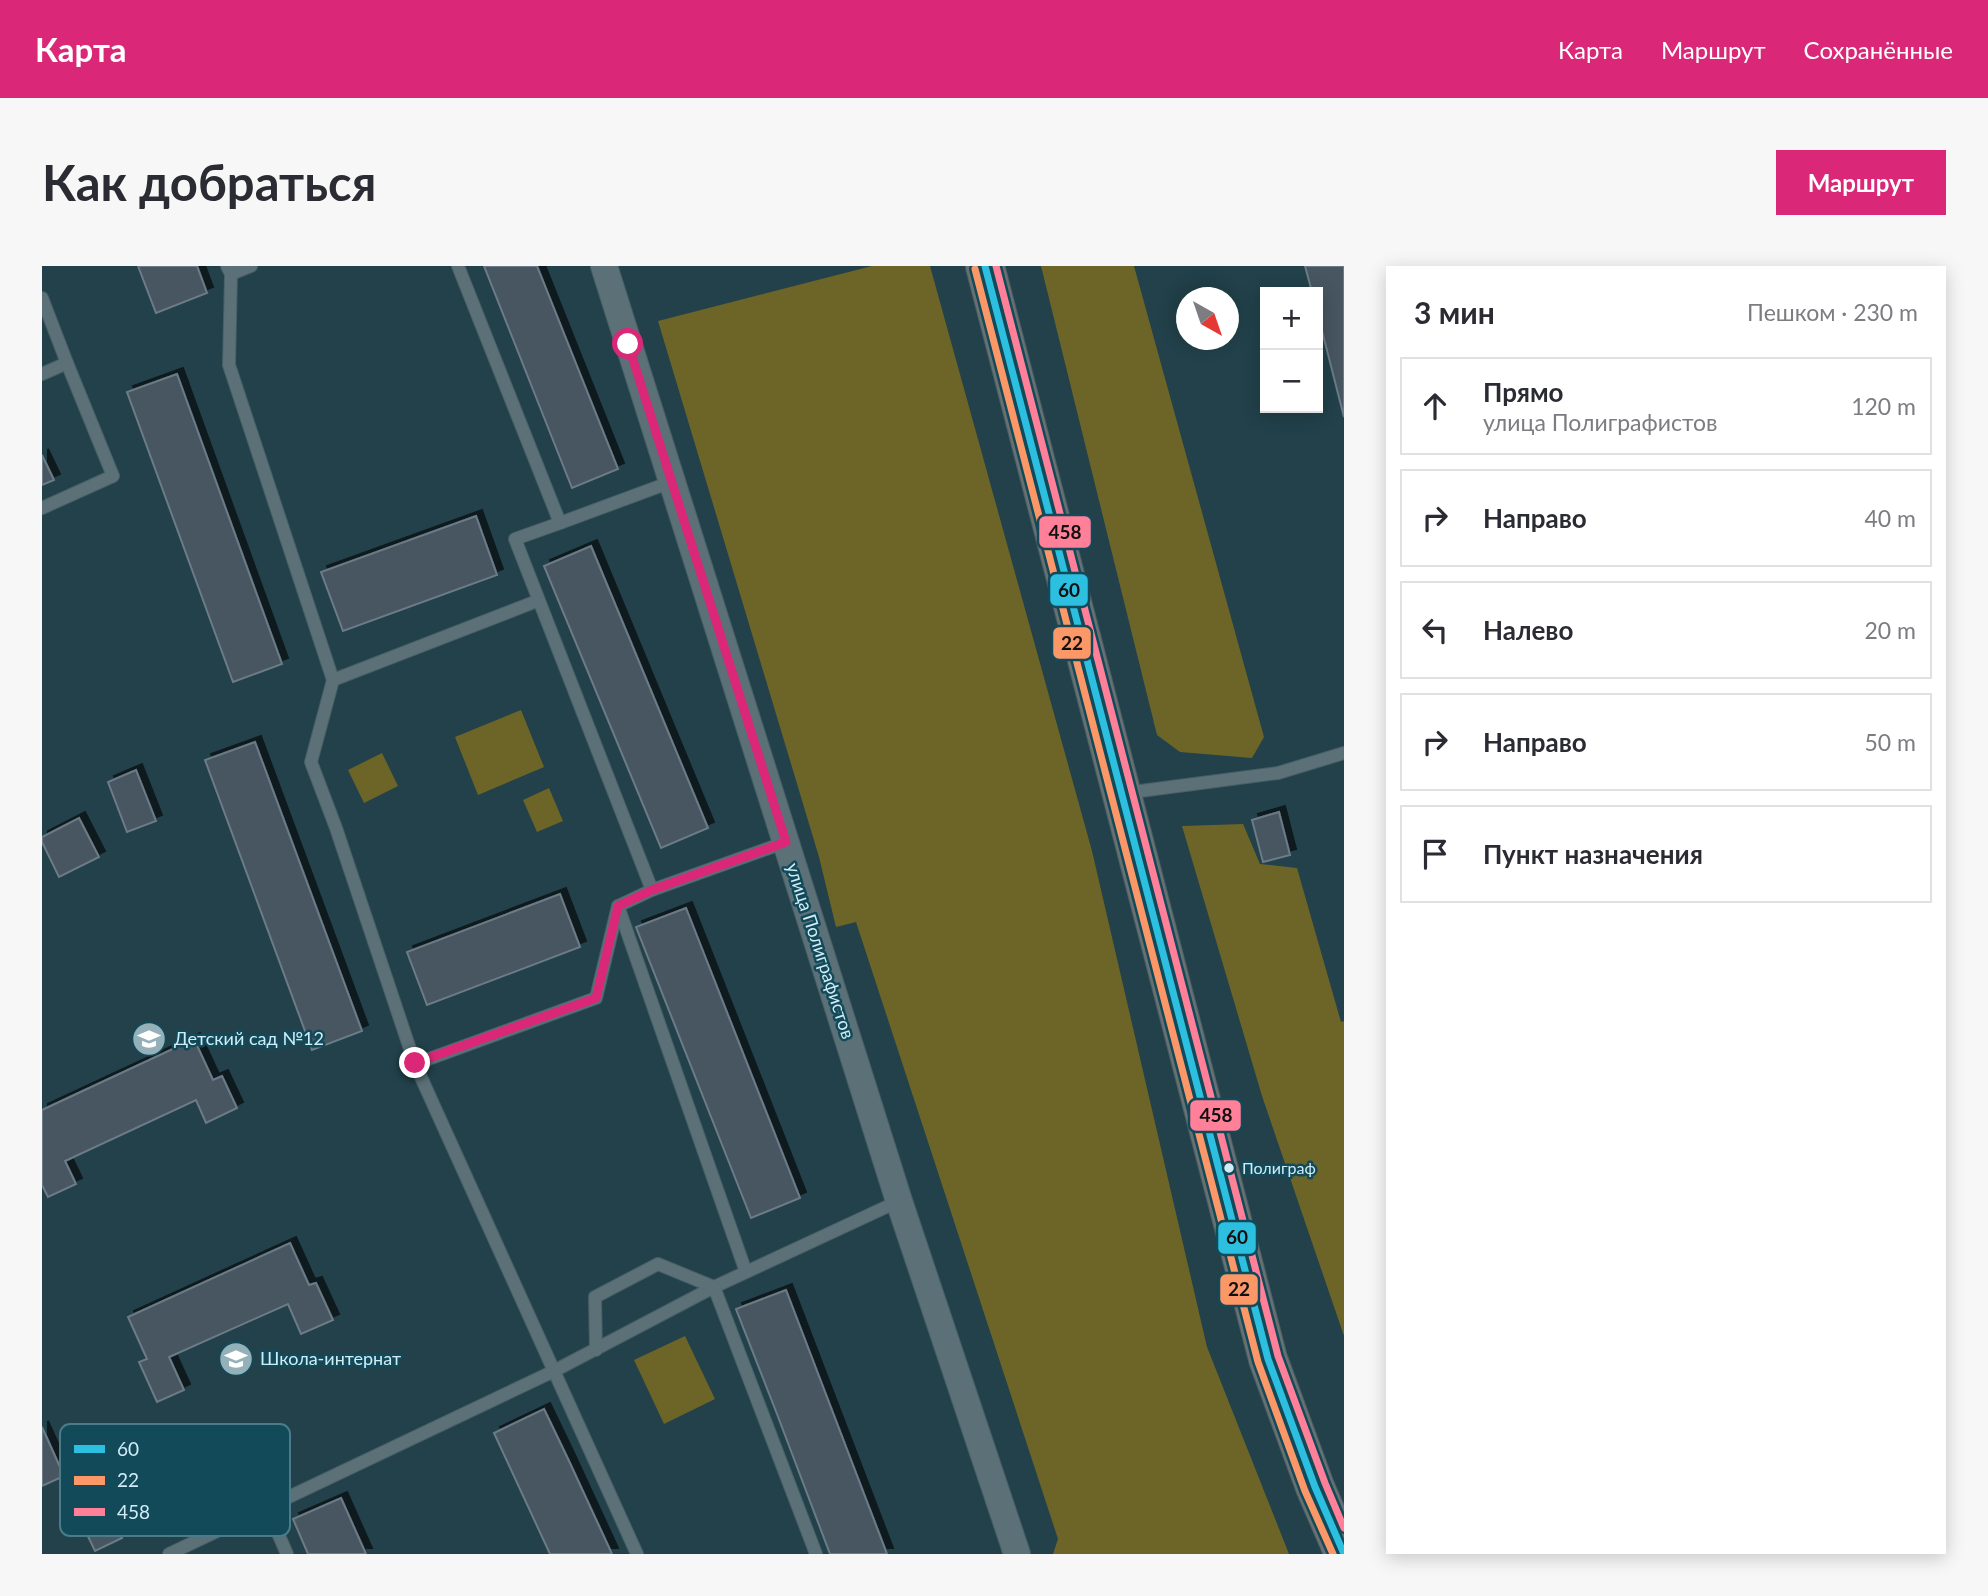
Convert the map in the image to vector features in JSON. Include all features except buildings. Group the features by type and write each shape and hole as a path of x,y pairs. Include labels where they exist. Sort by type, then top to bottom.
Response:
{"main road":[{"path":"985,266 1268,1359 1315,1487 1344,1554"}],"street":[{"name":"улица Полиграфистов","path":"604,266 899,1201 1017,1554"}],"lane":[{"path":"251,266 229,270 229,365 333,680 311,762 415,1063 637,1554"},
{"path":"458,266 560,523"},
{"path":"42,298 113,476 42,508"},
{"path":"42,374 67,363"},
{"path":"652,890 515,539 671,482"},
{"path":"333,680 537,601"},
{"path":"1123,793 1278,773 1344,753"},
{"path":"618,906 652,890 786,842"},
{"path":"415,1063 596,998 618,906"},
{"path":"618,906 746,1272"},
{"path":"290,1497 554,1371 714,1287 899,1201"},
{"path":"596,1350 595,1297 658,1264 714,1287 816,1554"},
{"path":"169,1554 207,1536"},
{"path":"279,1536 287,1554"}],"shaded area":[{"path":"872,266 930,266 1092,851 1207,1347 1289,1554 1053,1554 1058,1539 856,922 836,927 819,857 658,321"},
{"path":"1041,266 1134,266 1264,737 1252,758 1180,752 1157,735"},
{"path":"521,710 544,767 478,795 455,737"},
{"path":"382,753 398,786 364,803 348,770"},
{"path":"549,788 563,821 537,832 523,800"},
{"path":"1243,824 1260,864 1297,868 1341,1022 1344,1021 1344,1336 1262,1096 1182,826"},
{"path":"685,1336 715,1399 664,1424 634,1360"}],"transit line":[{"name":"60","path":"985,266 1268,1359 1315,1487 1344,1554"},
{"name":"458","path":"996,266 1278,1356 1344,1528"},
{"name":"22","path":"975,269 1258,1362 1305,1491 1333,1554"}],"place":[{"name":"Детский сад №12","path":"149,1039"},
{"name":"Полиграф","path":"1229,1168"},
{"name":"Школа-интернат","path":"236,1359"}],"route":[{"path":"415,1063 596,998 618,906 652,890 786,842 628,344"}]}
